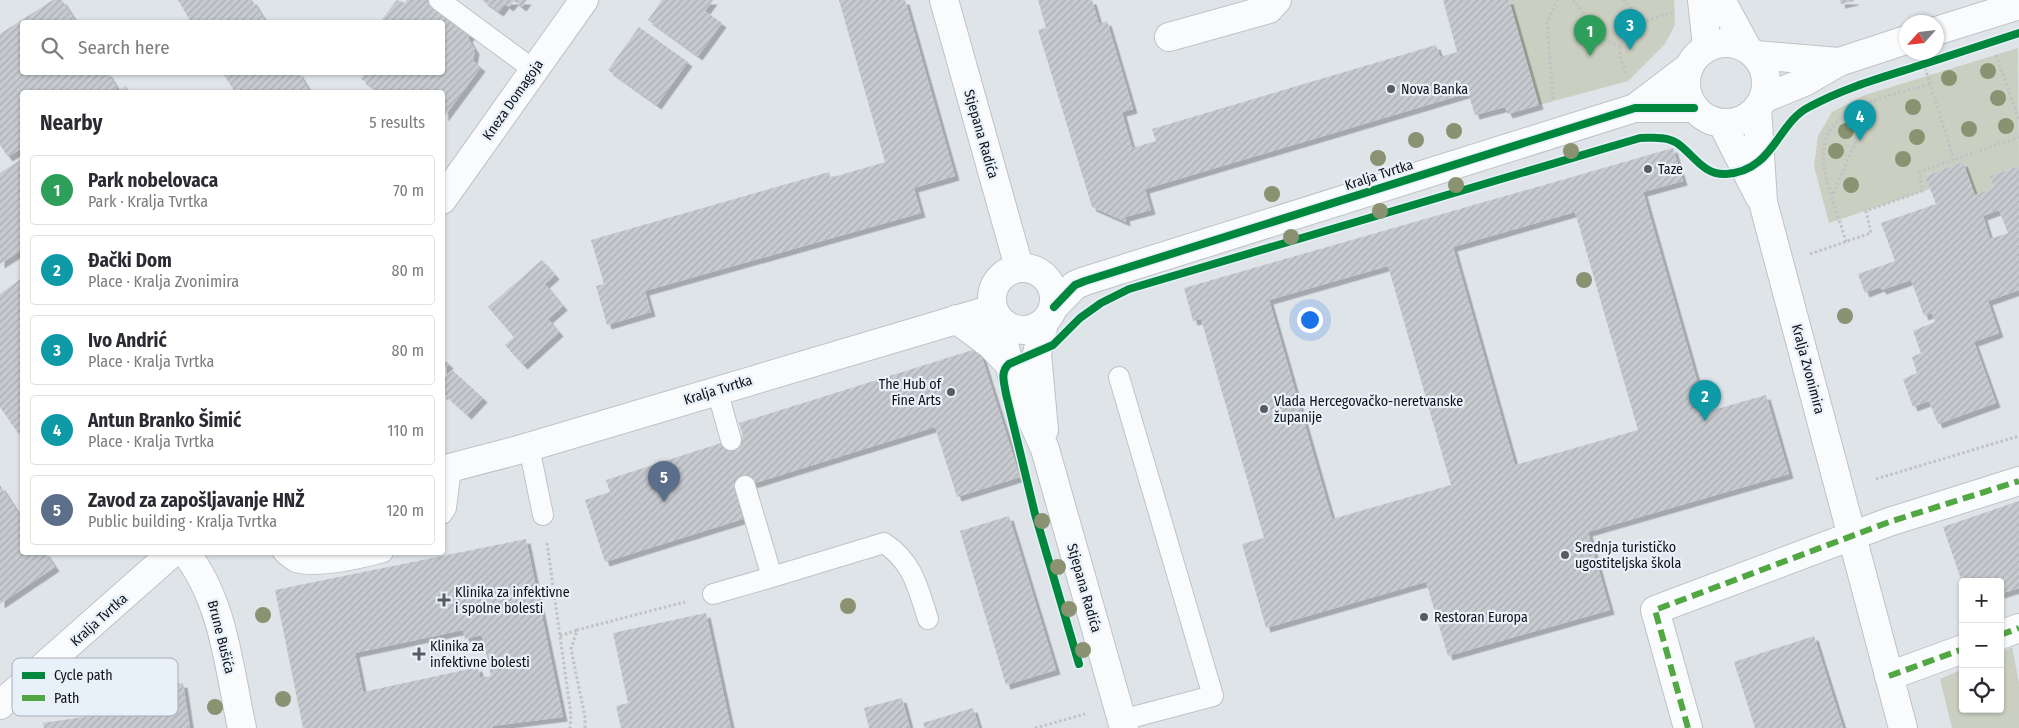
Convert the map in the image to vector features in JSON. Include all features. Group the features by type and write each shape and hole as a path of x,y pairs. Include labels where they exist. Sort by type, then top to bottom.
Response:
{"street":[{"name":"Kneza Domagoja","path":"445,196 584,0"},
{"name":"Stjepana Radića","path":"944,0 1019,267"},
{"path":"1169,37 1269,9 1277,0"},
{"path":"1702,0 1708,47"},
{"path":"1721,0 1751,52 1765,72 1766,90 1760,104"},
{"path":"1944,28 2019,5"},
{"path":"1839,62 1751,52 1728,42 1708,47 1697,55 1689,67 1686,88 1694,108 1706,118 1722,123 1745,119 1760,104 1839,62 1899,42"},
{"name":"Kralja Tvrtka","path":"1635,108 1689,67"},
{"name":"Kralja Zvonimira","path":"1760,104 1763,202"},
{"name":"Kralja Tvrtka","path":"1075,285 1635,108 1694,108"},
{"name":"Kralja Zvonimira","path":"1722,123 1763,202 1903,728"},
{"path":"1047,279 1075,285 1049,315 1035,328 1024,331 1005,325 995,313 991,298 993,287 1008,271 1019,267 1039,272 1047,279 1055,297 1049,315"},
{"name":"Stjepana Radića","path":"995,313 1009,364 1045,449 1123,724"},
{"name":"Kralja Tvrtka","path":"445,462 525,448 956,319 995,313"},
{"name":"Stjepana Radića","path":"1045,449 1038,354 1049,315"},
{"path":"956,319 991,345 1009,364"},
{"path":"1684,727 1655,610 1852,535 2019,481"},
{"name":"Kralja Tvrtka","path":"56,658 170,555"},
{"name":"Brune Bušića","path":"187,555 206,585 220,623 242,728"},
{"path":"2004,634 2019,628"},
{"path":"1889,676 1959,650"},
{"name":"Kralja Tvrtka","path":"0,705 12,695"}],"lane":[{"path":"439,0 534,70"},
{"path":"1119,377 1213,696 1123,724"},
{"path":"717,390 731,440"},
{"path":"525,448 543,515"},
{"path":"445,462 445,510"},
{"path":"745,486 772,577"},
{"path":"713,594 884,543 899,553 914,578 928,619"},
{"path":"288,555 295,561 310,564 364,558 374,555"}],"path":[{"path":"1554,108 1547,24 1557,0"},
{"path":"1574,0 1606,40 1622,47"},
{"path":"1623,0 1644,21"},
{"path":"1628,82 1620,53 1625,37 1644,21 1674,12"},
{"path":"1996,55 2019,120"},
{"path":"1915,67 1932,61"},
{"path":"1924,64 1954,160"},
{"path":"1846,242 1824,163 1825,140 1835,122 1854,108 1930,84"},
{"path":"1833,195 1873,102"},
{"path":"1780,265 1871,233 1866,211 1922,191 1919,172 2019,137"},
{"path":"1876,479 2019,436"},
{"path":"543,515 571,715 570,728"},
{"path":"560,636 713,594"},
{"path":"577,630 571,649 585,717 585,728"},
{"path":"1035,728 1091,713"}],"shaded area":[{"path":"1509,0 1674,0 1675,25 1665,44 1628,81 1539,105"},
{"path":"2018,48 2019,166 1990,176 1994,188 1975,195 1963,163 1926,175 1930,189 1829,223 1814,166 1818,136 1832,112 1865,95"},
{"path":"2012,647 2019,683 2019,728 1952,728 1940,679 1959,671 1959,713 2004,713 2004,651"}],"building":[{"path":"53,0 62,0 75,20 22,20"},
{"path":"178,0 252,0 265,20 190,20"},
{"path":"397,0 405,3 407,0 434,0 474,30 468,38 475,50 473,61 481,67 445,116 445,90 377,90 361,79 363,75 445,75 445,20 382,20"},
{"path":"482,0 527,0 522,7 514,1 509,7 505,4 499,12"},
{"path":"662,0 713,0 705,11 722,23 698,56 648,20"},
{"path":"839,0 905,0 955,176 914,188 921,213 645,291 651,312 607,325 596,286 604,284 591,240 829,172 830,178 885,162"},
{"path":"1038,0 1092,0 1099,24 1107,21 1133,109 1122,112 1132,148 1156,141 1152,129 1436,45 1440,57 1457,52 1443,0 1509,0 1539,105 1508,114 1505,107 1475,115 1468,93 1145,189 1151,210 1125,217 1126,222 1092,207 1038,30 1046,28"},
{"path":"1840,0 1854,0 1854,1 1841,4"},
{"path":"20,21 20,75 109,75 117,88 114,90 20,90 20,149 8,157 0,145 0,34"},
{"path":"639,27 688,62 657,105 608,70"},
{"path":"224,75 300,75 309,90 234,90"},
{"path":"126,86 129,90 119,90"},
{"path":"1673,148 1683,181 1643,192 1706,412 1766,395 1789,474 1588,532 1610,610 1448,656 1426,582 1266,628 1242,544 1264,538 1201,319 1193,321 1184,288","holes":["1575,212 1638,430 1515,465 1453,247","1388,266 1451,485 1332,519 1269,300"]},
{"path":"20,160 20,251 0,264 0,173"},
{"path":"1963,162 1975,195 1994,188 1990,176 2019,166 2019,290 1988,301 1999,333 1974,342 1996,403 1938,424 1929,401 1913,407 1903,379 1917,373 1912,357 1921,353 1913,331 1935,322 1932,313 1924,316 1911,280 1882,290 1880,287 1865,293 1858,274 1895,261 1881,223 1936,204 1925,176","holes":["1999,210 2008,233 1990,239 1983,216"]},
{"path":"542,260 555,275 545,284 563,306 548,319 559,332 523,365 505,345 514,337 488,307"},
{"path":"20,279 20,436 0,407 0,294"},
{"path":"979,348 1020,477 957,497 935,427 742,487 746,501 738,504 743,519 605,562 585,500 610,492 606,480 743,436 739,423"},
{"path":"452,370 483,398 467,415 445,395 445,377"},
{"path":"0,485 20,516 20,555 47,555 55,567 0,604"},
{"path":"2019,501 2019,588 2004,593 2004,578 1961,578 1943,527"},
{"path":"1009,516 1056,670 1006,685 960,531"},
{"name":"Klinika za infektivne bolesti","path":"526,539 563,717 493,726 492,728 303,728 275,590","holes":["463,630 465,639 482,635 491,676 480,678 478,667 363,692 355,653"]},
{"path":"706,613 731,728 621,728 616,706 628,703 613,633"},
{"path":"1814,636 1843,728 1755,728 1734,662"},
{"path":"183,683 190,728 44,728 43,723 90,716 178,716 178,684"},
{"path":"902,698 910,728 869,728 864,708"},
{"path":"973,708 979,728 925,728 923,723"}],"marked path":[{"path":"1688,728 1655,610 1889,522 2019,481"},
{"path":"2004,634 2019,628"},
{"path":"1889,676 1959,650"}],"cycle path":[{"path":"1079,664 1035,514 1006,394 1004,370 1009,364 1053,345 1080,318 1101,303 1129,289 1640,138 1659,138 1673,141 1711,171 1726,174 1742,171 1755,165 1765,156 1798,114 1822,100 1862,84 2019,33"},
{"path":"1054,307 1075,285 1085,281 1635,108 1694,108"}],"place":[{"name":"Ivo Andrić","path":"1630,50"},
{"name":"Park nobelovaca","path":"1590,56"},
{"name":"Nova Banka","path":"1391,89"},
{"name":"Antun Branko Šimić","path":"1860,141"},
{"name":"Taze","path":"1648,169"},
{"name":"The Hub of Fine Arts","path":"951,392"},
{"name":"Vlada Hercegovačko-neretvanske županije","path":"1264,409"},
{"name":"Đački Dom","path":"1705,421"},
{"name":"Zavod za zapošljavanje HNŽ","path":"664,502"},
{"name":"Srednja turističko ugostiteljska škola","path":"1565,555"},
{"name":"Klinika za infektivne i spolne bolesti","path":"444,600"},
{"name":"Restoran Europa","path":"1424,617"},
{"name":"Klinika za infektivne bolesti","path":"419,654"}]}
